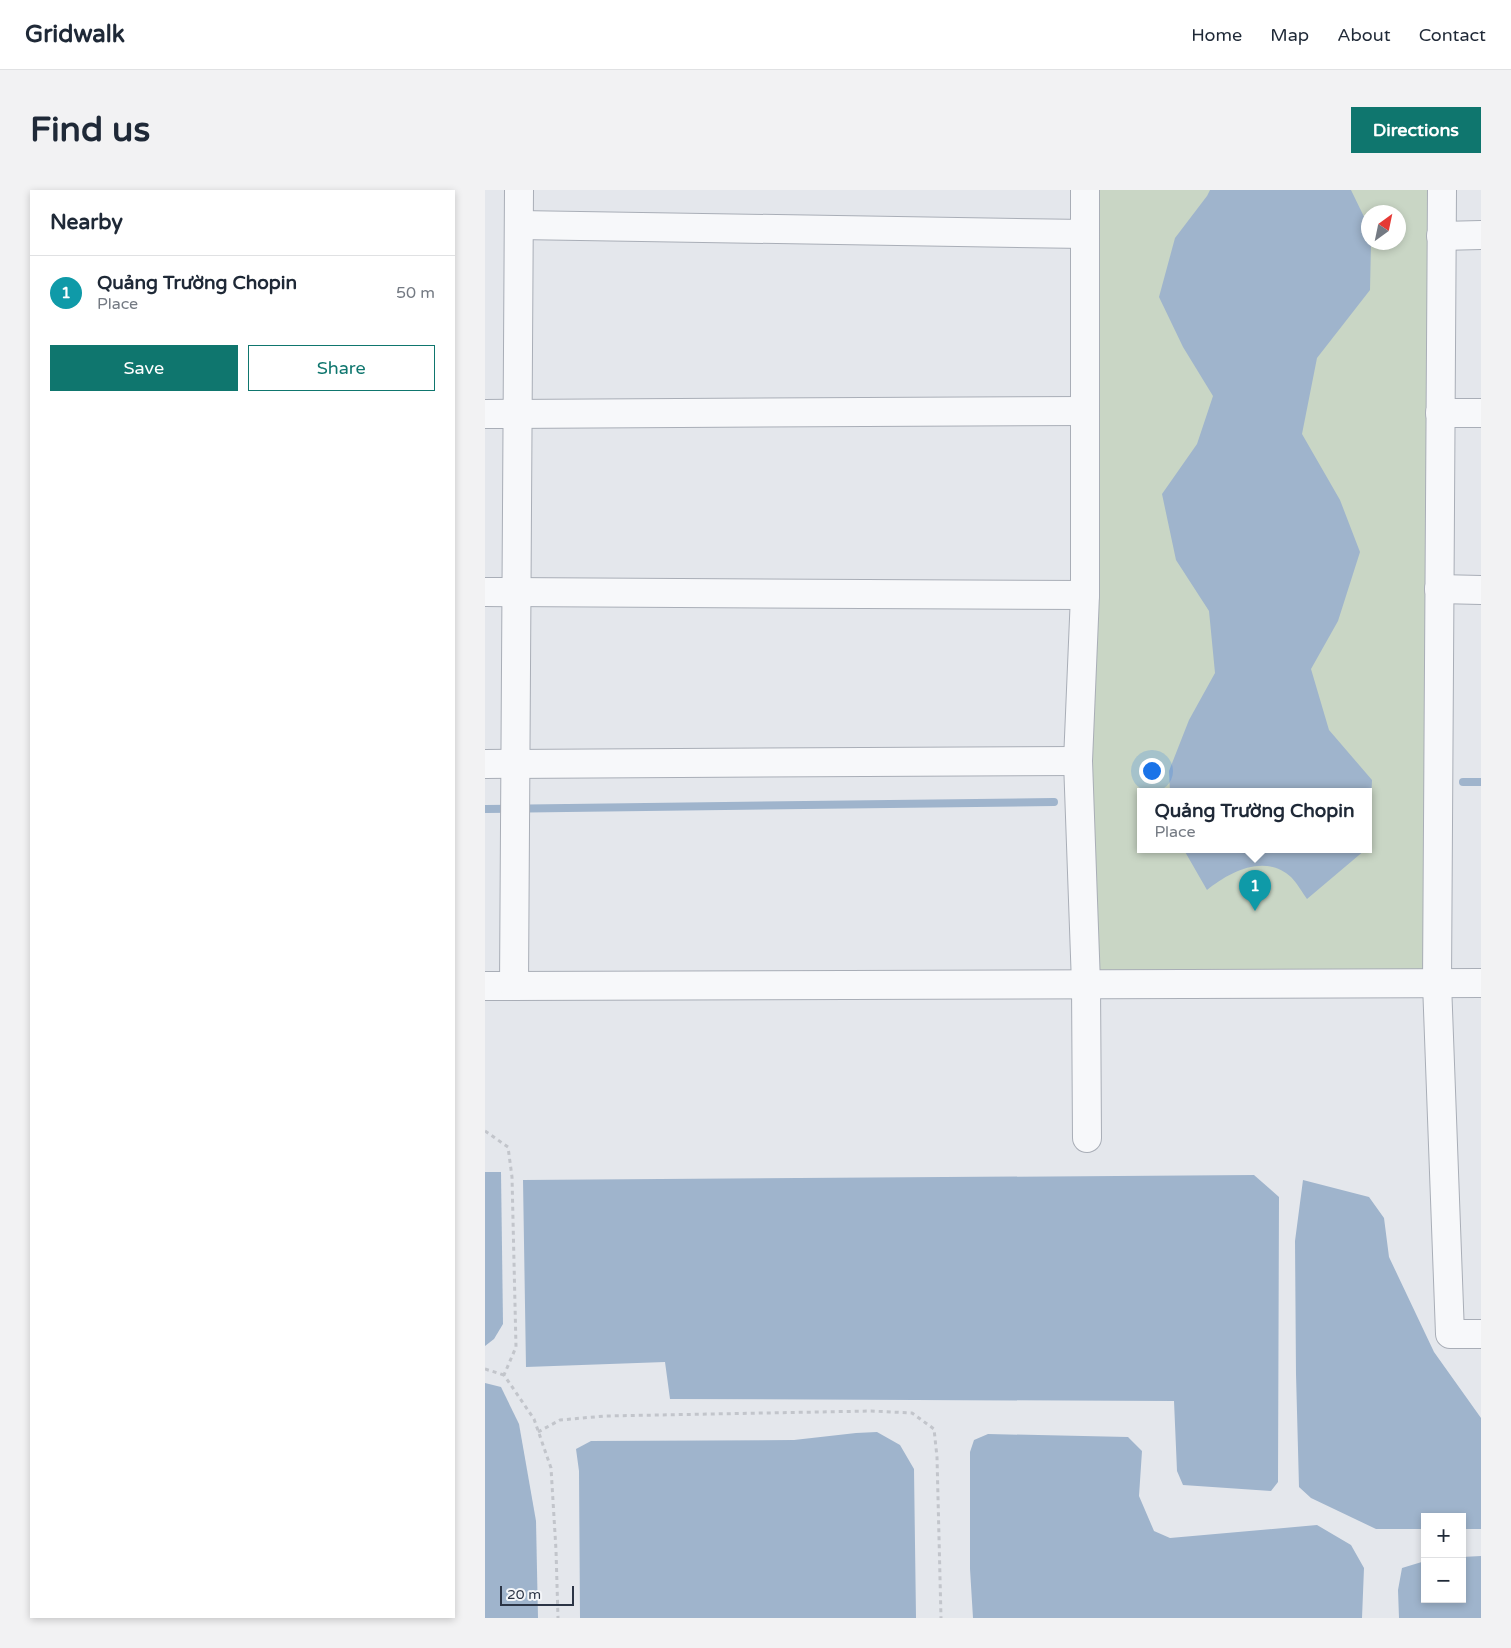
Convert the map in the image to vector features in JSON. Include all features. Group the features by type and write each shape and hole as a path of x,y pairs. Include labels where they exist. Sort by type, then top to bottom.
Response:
{"street":[{"path":"514,986 519,190"},
{"path":"1085,190 1085,595 1078,761 1086,984 1087,1138"},
{"path":"1442,190 1437,983 1450,1334 1481,1334"},
{"path":"519,225 1085,234"},
{"path":"1441,236 1481,235"},
{"path":"485,414 1085,411"},
{"path":"1440,412 1481,413"},
{"path":"1439,589 1481,590"},
{"path":"485,592 1085,595"},
{"path":"485,764 515,775 1078,761"},
{"path":"485,986 1481,983"}],"path":[{"path":"485,1131 508,1147 512,1177 516,1347 504,1375"},
{"path":"485,1369 504,1375 534,1419 551,1468 558,1618"},
{"path":"538,1432 560,1420 605,1416 871,1411 912,1413 934,1429 937,1457 941,1618"}],"green space":[{"path":"1085,190 1442,190 1437,983 1086,984"}],"water":[{"path":"1210,190 1351,190 1361,211 1361,250 1371,250 1370,290 1317,358 1302,434 1340,500 1360,552 1338,621 1311,669 1329,730 1372,780 1372,788 1170,788 1169,771 1189,720 1215,673 1209,611 1176,560 1162,494 1197,444 1213,396 1183,347 1159,297 1175,238"},
{"path":"1186,853 1361,853 1307,899 1291,877 1281,870 1270,866 1259,866 1236,872 1207,890"},
{"path":"485,1172 501,1172 503,1324 494,1339 485,1346"},
{"path":"1254,1175 1279,1197 1278,1482 1271,1491 1183,1485 1177,1471 1174,1401 670,1399 665,1362 526,1367 523,1180"},
{"path":"1303,1180 1369,1197 1384,1218 1389,1257 1434,1352 1481,1418 1481,1529 1466,1529 1466,1513 1421,1513 1421,1529 1376,1529 1311,1498 1299,1487 1295,1241"},
{"path":"485,1383 501,1387 519,1424 536,1521 538,1618 485,1618"},
{"path":"877,1432 900,1445 914,1469 916,1618 580,1618 579,1471 576,1449 591,1441 794,1440"},
{"path":"988,1434 1128,1437 1142,1451 1139,1496 1154,1531 1170,1538 1317,1525 1351,1545 1364,1568 1362,1618 973,1618 970,1569 970,1452 974,1440"},
{"path":"1481,1556 1481,1618 1399,1618 1398,1590 1402,1568 1421,1562 1421,1603 1466,1603 1466,1557"}],"waterway":[{"path":"1463,782 1481,782"},
{"path":"485,809 1054,802"}],"place":[{"name":"Quảng Trường Chopin","path":"1255,911"}]}
